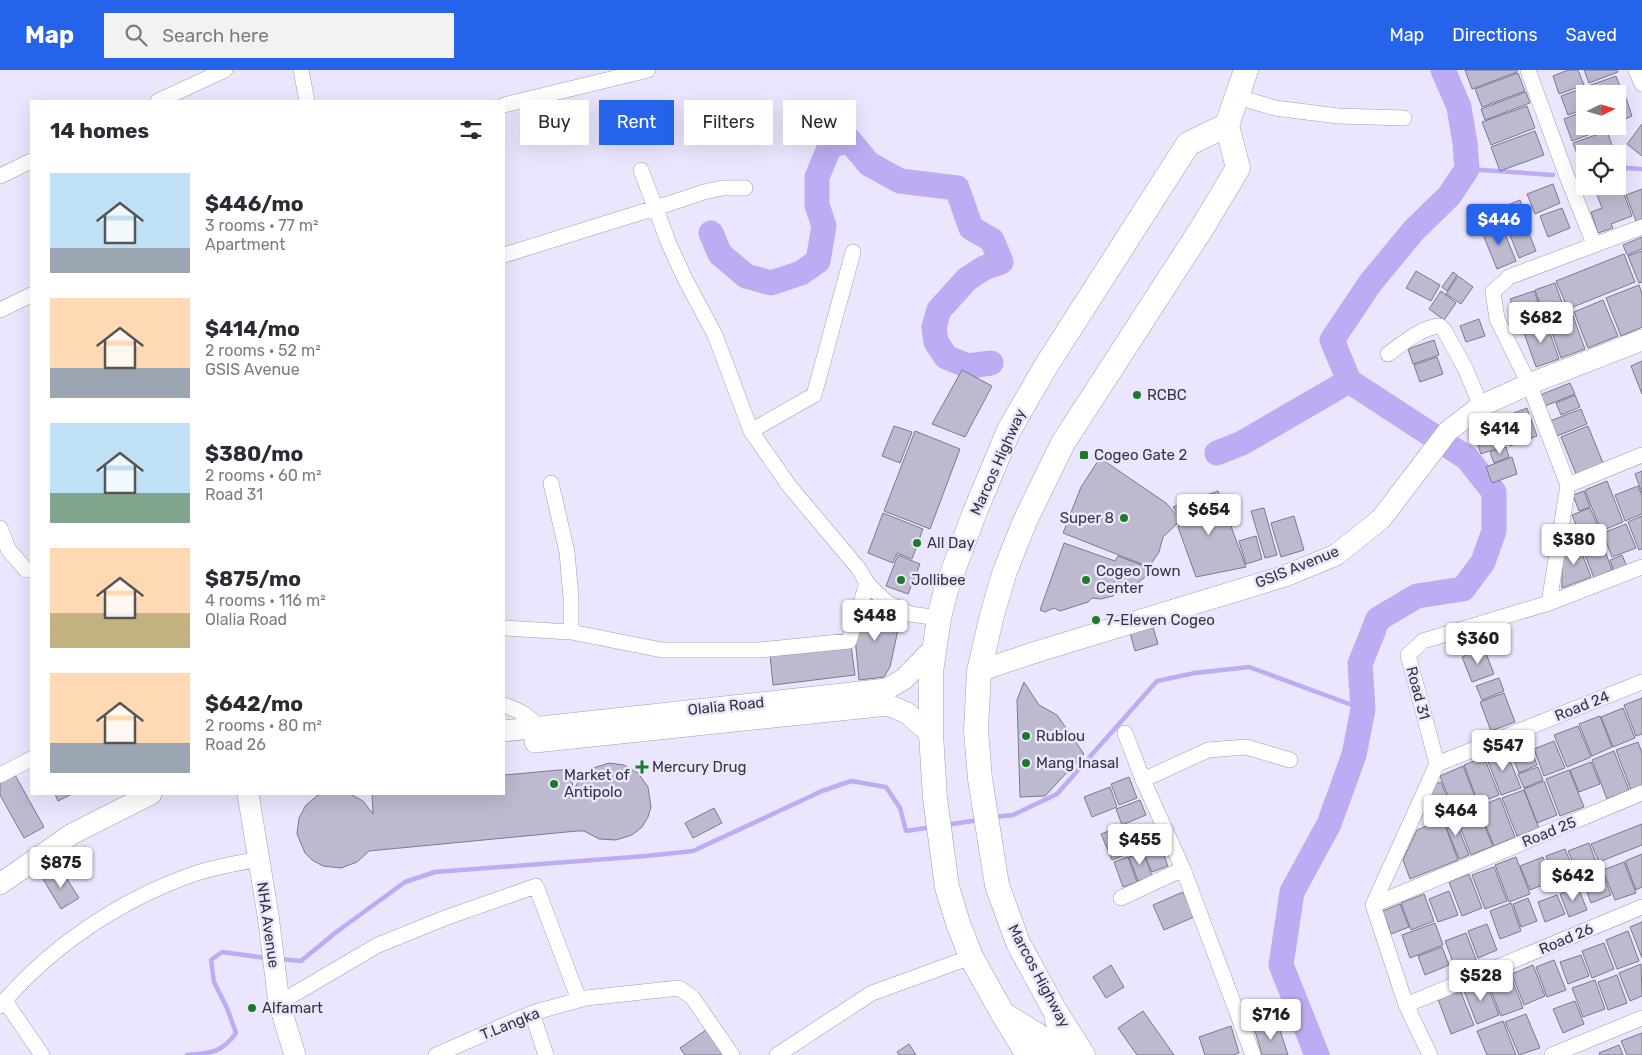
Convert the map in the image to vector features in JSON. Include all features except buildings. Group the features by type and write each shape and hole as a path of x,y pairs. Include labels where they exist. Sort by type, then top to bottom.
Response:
{"main road":[{"path":"1227,125 1246,70"},
{"name":"Marcos Highway","path":"1028,1055 971,957 947,887 938,824 931,734 931,672 939,618 946,590 977,506 1009,430 1046,366 1188,144 1227,125 1238,168 1202,228 1063,443 1025,521 1004,571 992,615 980,672 976,730 984,813 998,885 1018,943 1055,1011 1083,1055"},
{"name":"GSIS Avenue","path":"980,672 1046,649 1285,576 1336,555 1381,519 1448,431 1481,406 1529,384 1642,340"},
{"name":"Olalia Road","path":"505,745 539,734 887,689 904,679 934,648"},
{"name":"Olalia Road","path":"505,731 539,734 888,705 906,713 931,734"},
{"name":"NHA Avenue","path":"248,795 268,915 279,1003 295,1055"},
{"path":"0,884 72,834 142,796"},
{"path":"1003,1014 1037,1035 1052,1053 1056,1054 1062,1052 1064,1047 1055,1011"}],"street":[{"path":"160,100 225,70"},
{"path":"301,70 307,100"},
{"path":"505,105 648,70"},
{"path":"1528,70 1594,244"},
{"path":"1636,70 1642,84"},
{"path":"1238,97 1275,108 1338,116 1404,118"},
{"path":"0,176 30,161"},
{"path":"641,170 685,279 715,335 751,431 790,487 859,569 867,583 886,602 910,614 939,618"},
{"path":"505,255 704,192 722,188 745,188"},
{"path":"1549,603 1568,485 1529,384 1498,319 1493,292 1508,276 1642,227"},
{"path":"751,431 814,395 853,252"},
{"path":"0,310 30,295"},
{"path":"1388,354 1421,332 1435,326 1440,326 1465,368 1481,406"},
{"path":"1568,485 1642,455"},
{"path":"551,483 567,552 571,598 570,632"},
{"path":"0,528 8,549 26,570 30,570"},
{"path":"1549,603 1642,567"},
{"path":"505,628 570,632 662,650 759,650 849,641 867,583"},
{"name":"Road 31","path":"1438,764 1408,656 1423,640 1549,603"},
{"name":"Road 24","path":"1438,764 1642,682"},
{"path":"505,705 523,712 539,734"},
{"path":"1126,733 1143,780 1183,870 1252,1055"},
{"path":"1143,780 1208,750 1246,746 1290,760"},
{"path":"0,775 30,760"},
{"path":"1430,1055 1406,1005 1373,905 1438,764"},
{"name":"Road 25","path":"1373,905 1642,793"},
{"path":"42,1055 2,1003 65,944 131,900 192,874 258,859"},
{"path":"1121,898 1183,870"},
{"path":"279,1003 378,945 445,918 536,886 583,999"},
{"name":"Road 26","path":"1406,1005 1642,907"},
{"path":"777,1055 872,993 971,957"},
{"name":"T.Langka","path":"436,1055 532,1013 583,999 678,988 692,997 732,1055"},
{"path":"532,1013 546,1055"},
{"path":"1552,1055 1642,1018"}],"waterway":[{"path":"1317,1055 1281,965 1292,892 1329,824 1354,755 1363,709 1360,664 1378,619 1417,596 1463,589 1483,562 1494,531 1494,492 1467,458 1349,381 1332,340 1371,282 1414,230 1449,196 1467,169 1459,107 1443,70"},
{"path":"711,233 720,254 746,276 771,283 801,273 818,261 824,226 817,205 817,177 830,146 849,140 869,164 900,181 957,188 971,228 992,240 1001,262 984,268 967,279 939,310 934,327 936,342 946,357 968,366 991,363"},
{"path":"1626,168 1642,169"},
{"path":"1467,169 1553,175"},
{"path":"1217,453 1242,443 1349,381"},
{"path":"994,817 1013,815 1057,794 1157,681 1195,673 1249,667 1363,709"},
{"path":"279,959 301,961 335,933 405,882 435,872 693,851 822,791 851,781 886,787 900,808 906,831 932,827"},
{"path":"945,825 979,820"},
{"path":"187,1055 215,1051 226,1045 236,1033 227,1008 214,982 211,960 222,952 266,958"}],"place":[{"name":"RCBC","path":"1137,395"},
{"name":"Cogeo Gate 2","path":"1084,455"},
{"name":"Super 8","path":"1124,518"},
{"name":"All Day","path":"917,543"},
{"name":"Jollibee","path":"901,580"},
{"name":"Cogeo Town Center","path":"1086,580"},
{"name":"7-Eleven Cogeo","path":"1096,620"},
{"name":"Rublou","path":"1026,736"},
{"name":"Mang Inasal","path":"1026,763"},
{"name":"Mercury Drug","path":"642,767"},
{"name":"Market of Antipolo","path":"554,784"},
{"name":"Alfamart","path":"252,1008"}]}
